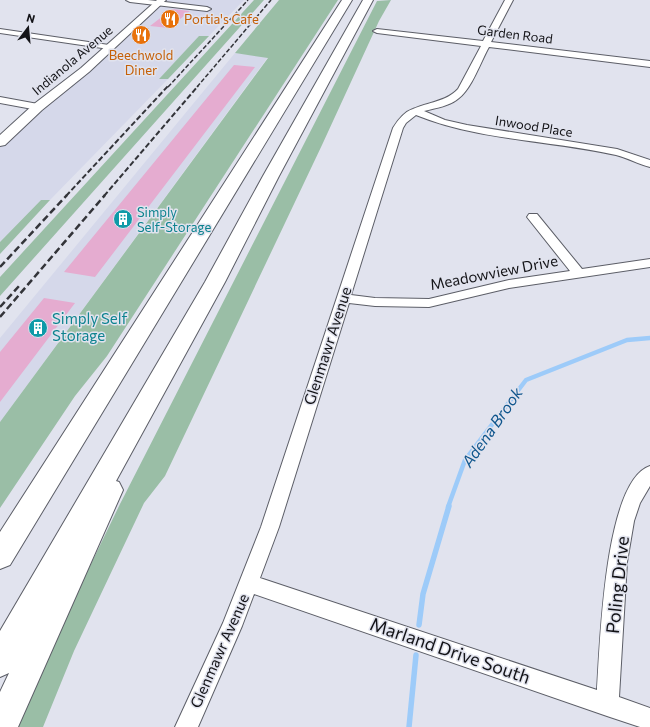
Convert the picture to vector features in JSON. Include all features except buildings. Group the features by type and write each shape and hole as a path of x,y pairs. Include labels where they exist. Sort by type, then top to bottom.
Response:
{"highway":[{"path":"0,556 347,0"},
{"path":"0,661 215,282 270,176 368,0"},
{"path":"1,727 92,533 153,390"},
{"path":"0,540 82,426"}],"main road":[{"name":"Indianola Avenue","path":"0,142 38,107 85,70 160,2"}],"street":[{"path":"130,0 160,2 206,9"},
{"name":"Glenmawr Avenue","path":"186,727 250,584 270,527 398,128 402,120 415,111 453,98 462,90 509,0"},
{"name":"Garden Road","path":"377,30 650,64"},
{"path":"0,31 109,47"},
{"path":"0,100 38,107"},
{"name":"Inwood Place","path":"415,111 442,122 467,128 617,152 650,164"},
{"path":"533,217 578,273"},
{"name":"Meadowview Drive","path":"344,298 374,302 429,303 509,284 650,263"},
{"name":"Poling Drive","path":"607,705 618,559 626,515 644,479 650,473"},
{"name":"Marland Drive South","path":"250,584 650,719"}],"shaded area":[{"path":"163,0 244,0 209,36 199,37 159,79 168,79 50,200 41,200 0,242 0,142"},
{"path":"235,53 268,57 0,422 0,338"}],"green space":[{"path":"254,0 264,0 0,296 0,277"},
{"path":"279,0 338,0 107,356 75,396 0,508 0,422 268,58 235,53"},
{"path":"391,0 379,21 165,476 144,503 74,651 43,727 15,727 41,667 120,504 377,1"},
{"path":"199,36 209,36 168,79 159,79"},
{"path":"41,200 50,200 0,254 0,242"}],"waterway":[{"name":"Adena Brook","path":"448,507 465,460 526,380 627,340 650,338"},
{"name":"Adena Brook","path":"419,625 423,594 449,506"},
{"name":"Adena Brook","path":"409,727 416,655"}],"railway":[{"path":"168,87 248,0"},
{"path":"197,87 271,0"},
{"path":"66,196 168,86"},
{"path":"104,196 198,86"},
{"path":"0,267 67,195"},
{"path":"0,317 105,195"},
{"path":"0,307 20,285"}],"place":[{"name":"Portia's Cafe","path":"170,19"},
{"name":"Beechwold Diner","path":"141,35"},
{"name":"Simply Self-Storage","path":"123,219"},
{"name":"Simply Self Storage","path":"38,328"}]}
